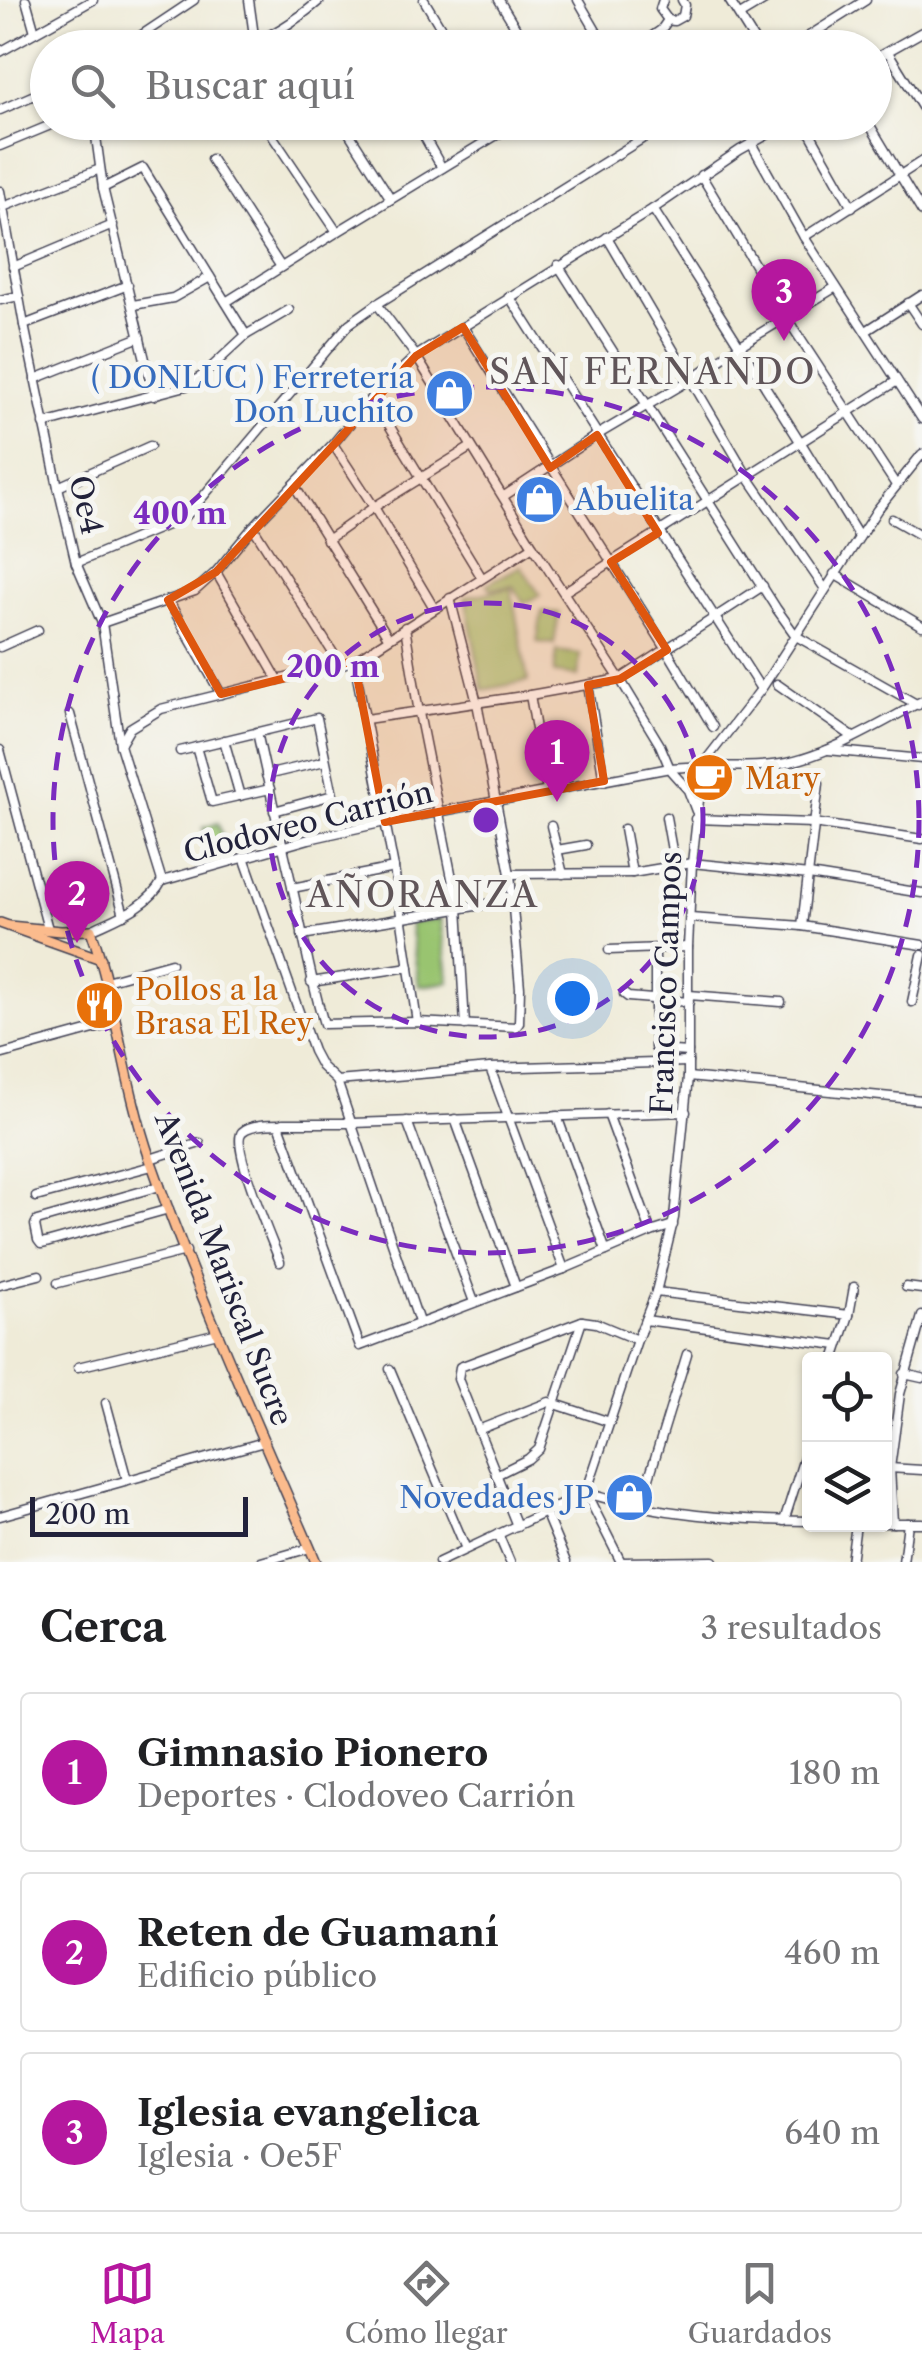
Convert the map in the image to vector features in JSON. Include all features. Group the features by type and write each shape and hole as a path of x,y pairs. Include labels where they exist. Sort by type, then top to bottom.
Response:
{"main road":[{"path":"4,925 91,930"},
{"path":"4,925 101,959"},
{"name":"Avenida Mariscal Sucre","path":"91,930 151,1162 218,1333 316,1562"},
{"path":"59,945 61,931"}],"street":[{"path":"26,0 34,30"},
{"path":"149,30 194,0"},
{"path":"249,0 253,30"},
{"path":"280,30 320,0"},
{"path":"424,0 442,30"},
{"path":"498,0 517,30"},
{"path":"578,0 596,30"},
{"path":"663,0 660,10 668,20 683,16 682,0"},
{"path":"728,0 748,30"},
{"path":"740,16 765,0"},
{"path":"818,30 866,0"},
{"path":"38,30 87,2"},
{"path":"661,30 668,20"},
{"path":"892,50 922,32"},
{"path":"0,52 30,35"},
{"path":"892,58 922,107"},
{"path":"0,110 30,98"},
{"path":"0,146 30,134"},
{"path":"97,140 103,188 154,396"},
{"path":"275,140 337,232"},
{"path":"353,140 391,199"},
{"path":"426,140 442,168"},
{"path":"226,302 482,140"},
{"path":"76,564 190,512 349,324 640,140"},
{"path":"102,623 195,591 372,397 416,356 757,140"},
{"path":"814,140 852,206"},
{"path":"879,140 922,212"},
{"path":"751,143 804,237 922,419"},
{"path":"211,158 281,267"},
{"path":"804,237 922,162"},
{"path":"103,188 143,168 246,334"},
{"path":"3,207 100,169"},
{"path":"702,175 786,317 896,485"},
{"name":"Oe4","path":"0,191 34,379 76,564 102,623 120,745 162,882"},
{"path":"653,208 858,538"},
{"path":"13,268 113,225"},
{"path":"607,237 748,477 825,588"},
{"path":"558,266 796,636 920,704"},
{"path":"133,306 173,298 210,277"},
{"path":"24,326 128,285"},
{"path":"504,496 836,287"},
{"path":"866,330 922,295"},
{"path":"0,300 19,296"},
{"path":"509,296 761,689"},
{"path":"908,303 922,324"},
{"path":"377,304 416,356 620,679 670,768 688,790 696,816 813,823 922,839"},
{"path":"44,424 186,386 246,334 289,310"},
{"path":"463,327 713,728"},
{"path":"34,379 140,338"},
{"path":"564,592 897,381"},
{"path":"372,397 482,578"},
{"path":"333,444 434,608"},
{"path":"58,487 150,446"},
{"path":"327,540 471,447"},
{"name":"Francisco Campos","path":"586,1493 656,1292 673,1226 686,1112 692,863 703,764 761,689 858,538 920,459"},
{"path":"294,485 388,638"},
{"path":"892,520 922,536"},
{"path":"253,527 340,664"},
{"path":"120,745 130,728 160,709 354,662 533,546"},
{"path":"216,572 278,680"},
{"path":"834,574 922,626"},
{"path":"366,720 620,679 763,586"},
{"path":"257,732 311,982 324,1024 417,1022 516,1027 520,1023 520,988 510,874 477,703 450,598"},
{"path":"168,600 221,694"},
{"path":"405,627 458,908 466,1025"},
{"path":"0,647 38,630"},
{"path":"354,662 403,917 417,1022"},
{"path":"777,684 853,737"},
{"path":"588,685 604,781"},
{"path":"530,695 547,791"},
{"path":"828,750 920,704"},
{"path":"70,714 124,915"},
{"path":"180,751 317,718 332,797 274,810"},
{"path":"224,740 240,796"},
{"path":"196,748 212,802 270,788"},
{"path":"0,750 48,929"},
{"path":"828,750 922,759"},
{"name":"Clodoveo Carrión","path":"91,930 124,915 155,894 162,882 282,846 385,822 670,768 703,764 776,765 828,750"},
{"path":"266,775 325,761"},
{"path":"802,926 819,783"},
{"path":"666,817 674,868"},
{"path":"550,826 563,874"},
{"path":"624,829 632,872"},
{"path":"557,850 586,845"},
{"path":"244,857 314,1052 337,1080 419,1322"},
{"path":"510,874 632,872 692,863 808,874 922,893"},
{"path":"292,888 394,868"},
{"path":"302,935 511,900"},
{"path":"690,918 802,926 922,946"},
{"path":"610,950 688,948"},
{"path":"655,950 655,1048 688,1057"},
{"path":"912,1002 922,955"},
{"path":"106,981 172,963"},
{"path":"311,982 409,967"},
{"path":"624,994 781,1002"},
{"path":"3,1054 116,1023"},
{"path":"337,1080 688,1057"},
{"path":"490,1068 564,1269"},
{"path":"688,1076 922,1100"},
{"path":"280,1262 242,1161 238,1138 250,1128 686,1112"},
{"path":"608,1114 651,1232"},
{"path":"557,1116 606,1250"},
{"path":"454,1119 516,1287"},
{"path":"407,1121 474,1302"},
{"path":"281,1126 362,1346 673,1226"},
{"path":"36,1198 151,1162 200,1142"},
{"path":"160,1186 37,1222 38,1240 42,1244 170,1209"},
{"path":"58,1283 186,1252"},
{"path":"0,1285 40,1275"},
{"path":"906,1287 922,1289"},
{"path":"836,1352 854,1288"},
{"path":"656,1292 849,1316"},
{"path":"892,1442 904,1374 922,1316"},
{"path":"645,1320 838,1345"},
{"path":"496,1476 528,1459 539,1448 582,1321"},
{"path":"516,1526 458,1379 460,1367 582,1321 637,1340"},
{"path":"78,1367 218,1333"},
{"path":"640,1507 687,1354"},
{"path":"390,1370 461,1555"},
{"path":"904,1374 922,1378"},
{"path":"106,1402 127,1480"},
{"path":"478,1430 549,1402 610,1422"},
{"path":"0,1516 264,1442"},
{"path":"784,1521 809,1442"},
{"path":"892,1468 922,1470"},
{"path":"586,1493 621,1562 713,1562"},
{"path":"438,1562 461,1555 586,1493 674,1513 802,1522"},
{"path":"545,1512 566,1562"},
{"path":"892,1522 922,1523"},
{"path":"903,1562 908,1523"},
{"path":"851,1562 855,1532"},
{"path":"498,1534 510,1562"},
{"path":"261,1562 310,1548"}],"highlighted area":[{"path":"463,327 550,468 597,435 658,533 611,562 667,650 620,679 588,685 604,781 385,822 354,661 221,694 168,600 216,572 416,356"}],"green space":[{"path":"521,566 540,595 524,603 513,586 491,589 487,584"},
{"path":"511,588 528,681 483,690 465,597"},
{"path":"542,611 559,613 554,644 537,642"},
{"path":"557,651 580,654 578,676 554,673"},
{"path":"218,823 227,852 212,856 203,828"},
{"path":"440,919 449,982 419,986 410,923"}],"place":[{"name":"Iglesia evangelica","path":"784,341"},
{"name":"( DONLUC ) Ferretería Don Luchito","path":"449,394"},
{"name":"Abuelita","path":"539,499"},
{"name":"Mary","path":"710,778"},
{"name":"Gimnasio Pionero","path":"557,802"},
{"name":"Reten de Guamaní","path":"77,943"},
{"name":"Pollos a la Brasa El Rey","path":"100,1006"},
{"name":"Novedades JP","path":"629,1497"}],"district":[{"name":"SAN FERNANDO","path":"653,371"},
{"name":"AÑORANZA","path":"423,894"}]}
